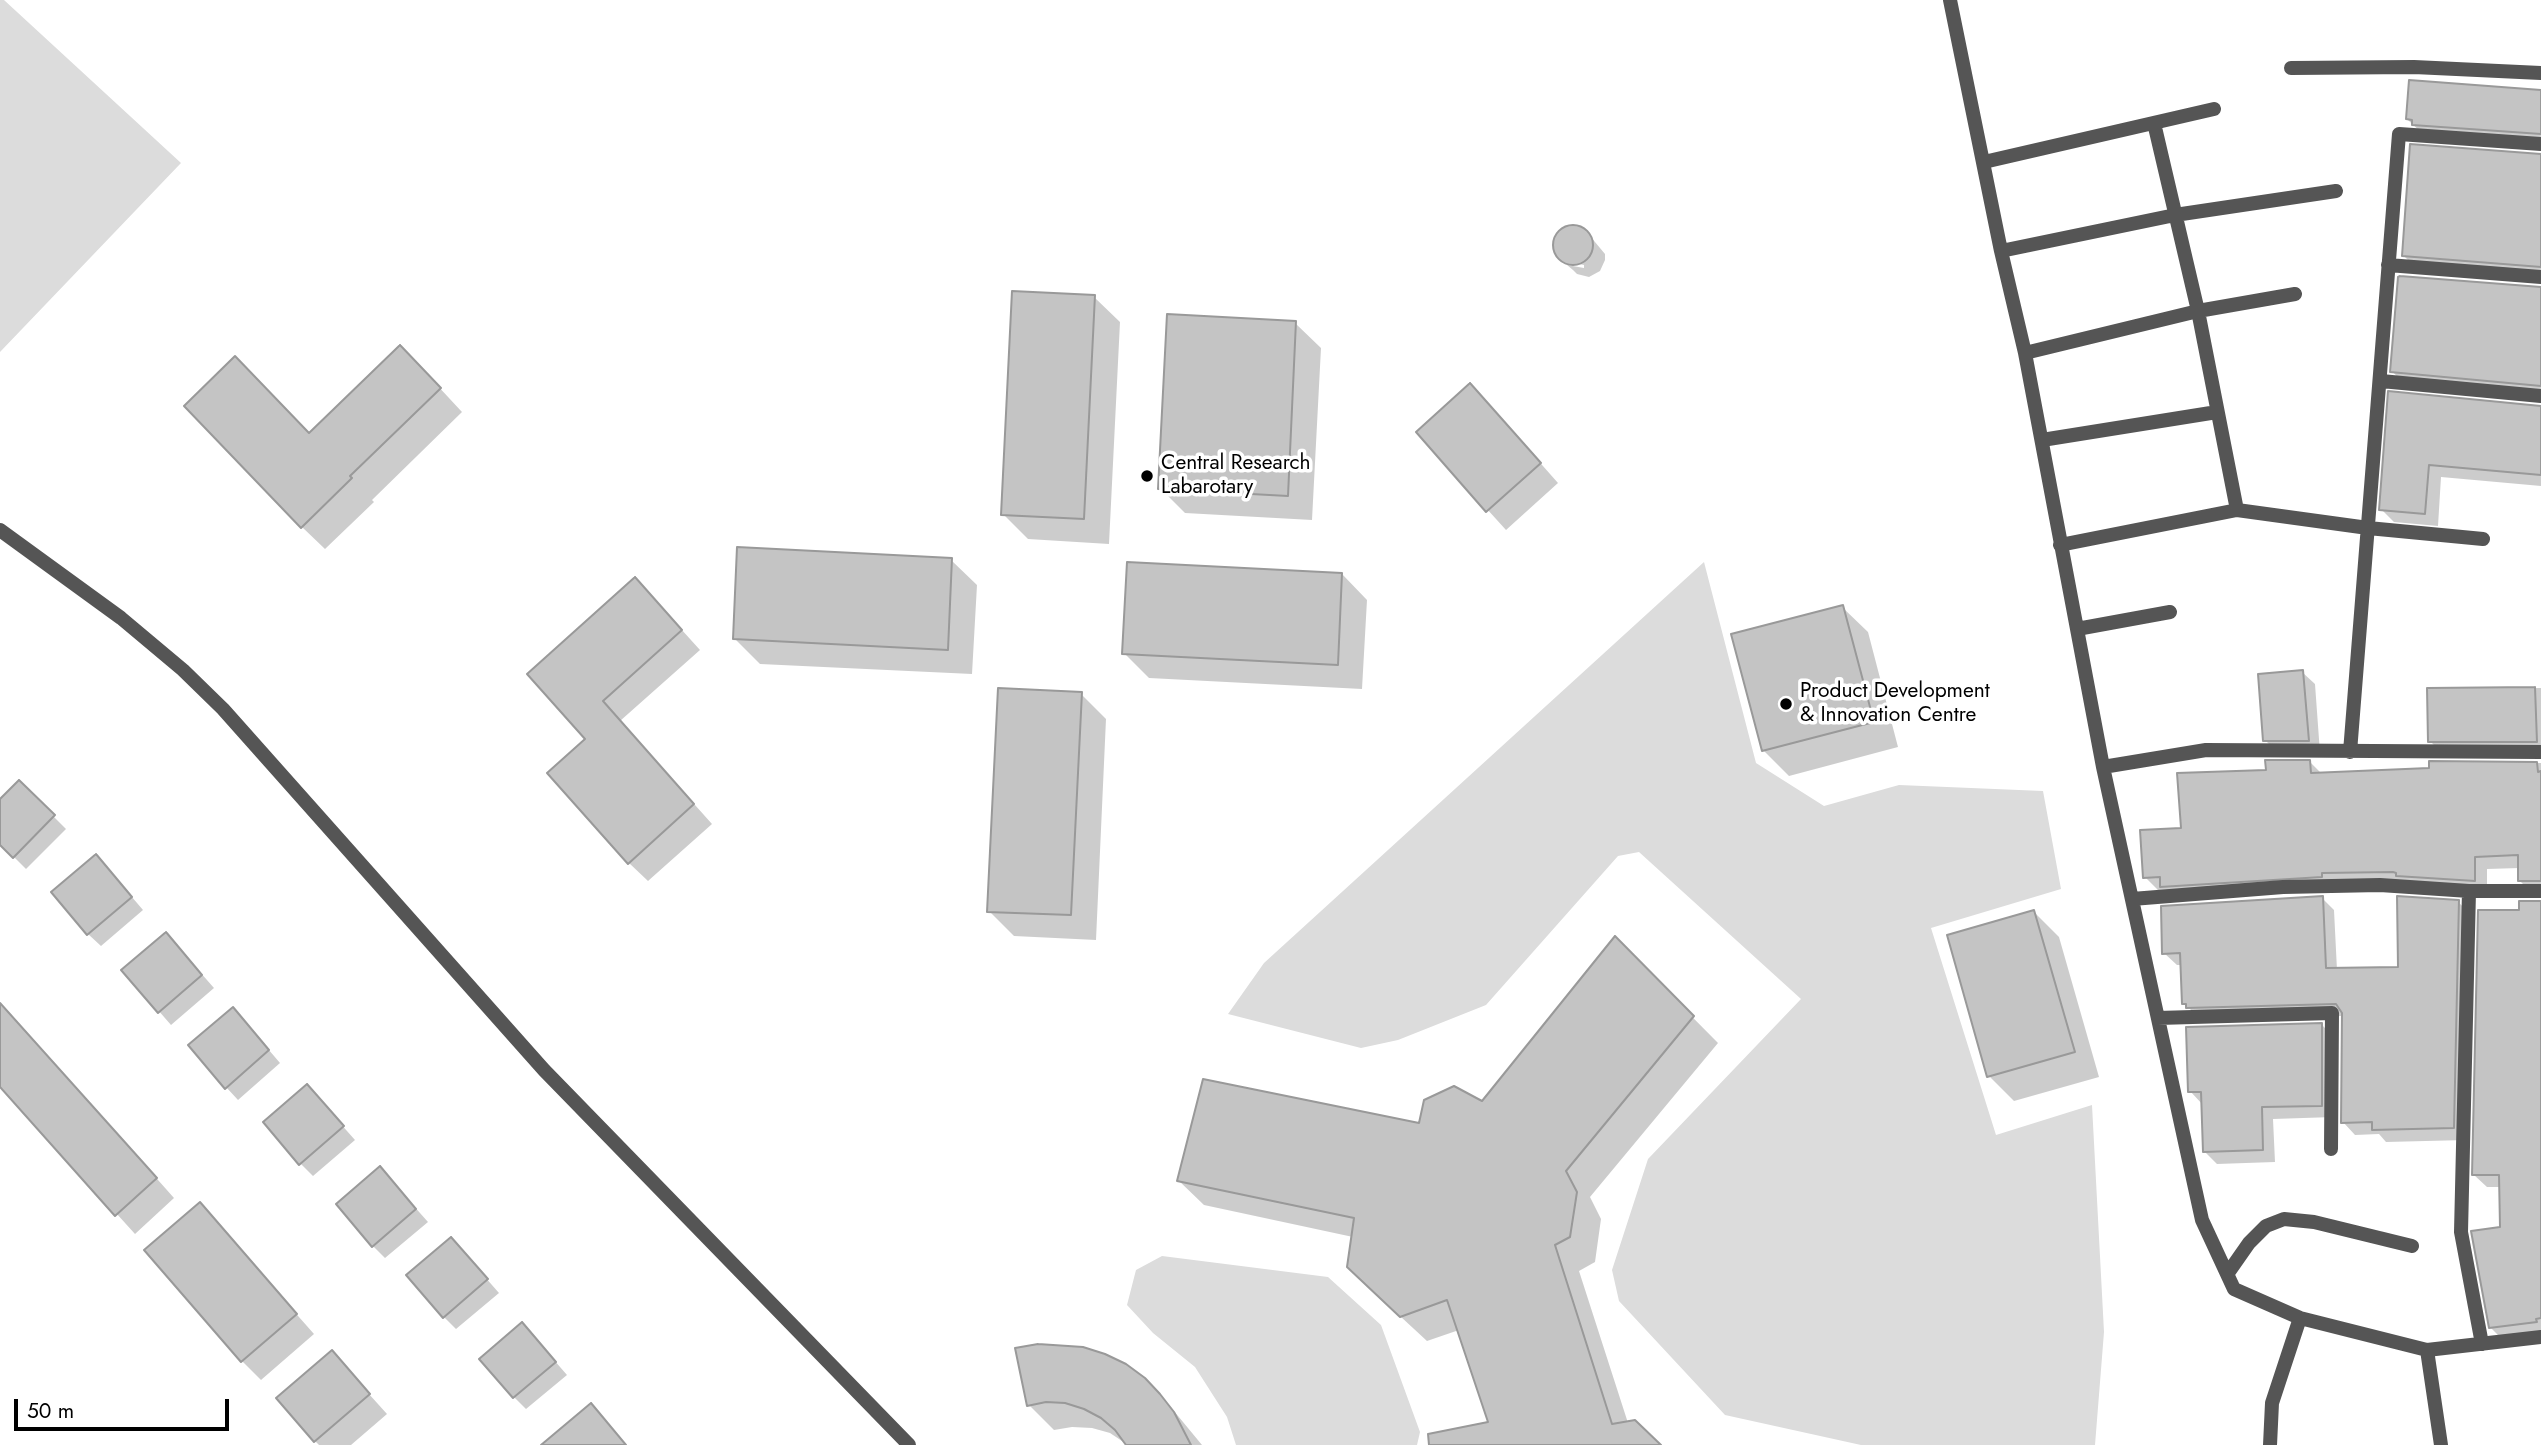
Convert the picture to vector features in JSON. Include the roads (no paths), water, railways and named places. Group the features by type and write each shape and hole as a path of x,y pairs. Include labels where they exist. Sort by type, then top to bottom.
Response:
{"street":[{"path":"1950,0 2001,251 2025,353 2103,766 2202,1220 2234,1289 2300,1318 2427,1350 2541,1337"},
{"path":"2291,68 2414,67 2541,73"},
{"path":"1983,162 2214,109"},
{"path":"2154,123 2198,311 2236,510"},
{"path":"2350,752 2399,134 2541,144"},
{"path":"2001,251 2175,215 2336,191"},
{"path":"2388,265 2541,277"},
{"path":"2025,353 2198,311 2295,294"},
{"path":"2381,381 2541,396"},
{"path":"2042,440 2217,412"},
{"path":"2060,545 2236,510 2368,528 2483,539"},
{"path":"0,530 121,618 183,670 223,709 544,1070 659,1185 909,1445"},
{"path":"2077,629 2170,612"},
{"path":"2103,766 2207,750 2541,752"},
{"path":"2132,899 2283,887 2380,885 2469,891 2541,891"},
{"path":"2469,891 2461,1233 2482,1344"},
{"path":"2158,1018 2332,1013 2332,1149"},
{"path":"2228,1273 2249,1243 2266,1226 2284,1219 2314,1222 2412,1246"},
{"path":"2270,1445 2272,1403 2300,1318"},
{"path":"2427,1350 2441,1445"}],"place":[{"name":"Central Research Labarotary","path":"1147,476"},
{"name":"Product Development & Innovation Centre","path":"1786,704"}]}
